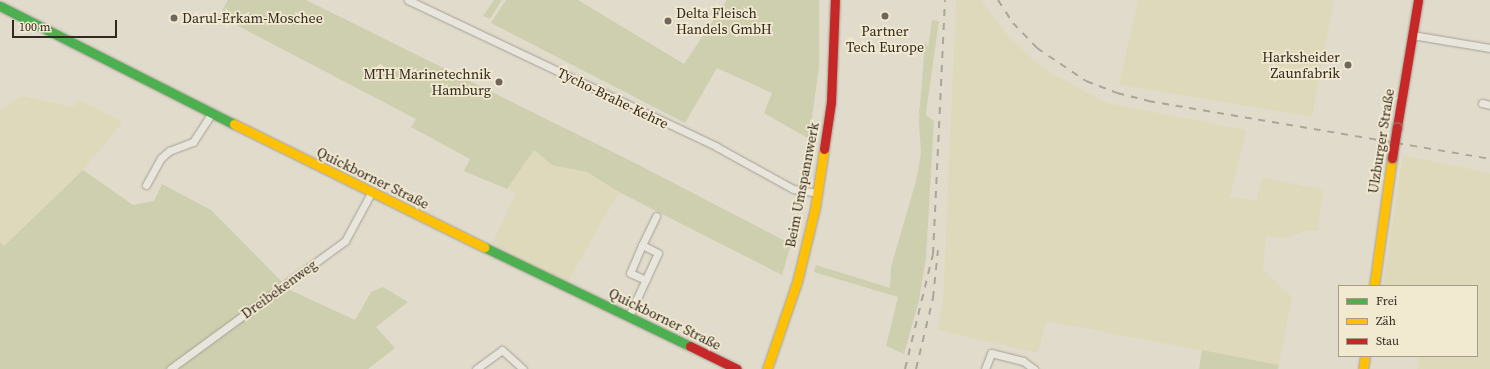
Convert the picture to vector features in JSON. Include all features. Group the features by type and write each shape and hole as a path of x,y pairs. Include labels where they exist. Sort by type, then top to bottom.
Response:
{"street":[{"name":"Tycho-Brahe-Kehre","path":"408,0 717,147 793,189 818,192"},
{"name":"Beim Umspannwerk","path":"767,369 797,282 818,192 831,102 836,0"},
{"name":"Ulzburger Straße","path":"1374,285 1392,158 1418,0"},
{"name":"Quickborner Straße","path":"0,6 211,114 371,193 737,369"},
{"path":"1412,35 1490,48"},
{"path":"1482,103 1490,105"},
{"path":"146,185 161,158 169,151 192,142 211,114"},
{"name":"Dreibekenweg","path":"170,369 345,241 371,193"},
{"path":"646,280 630,273 656,216"},
{"path":"629,316 658,253 642,245"},
{"path":"476,369 502,350 524,369"},
{"path":"985,369 991,353 1023,361 1034,369"},
{"path":"1363,369 1365,357"}],"shaded area":[{"path":"956,0 981,0 1009,37 1030,57 1053,74 1107,103 1246,130 1230,197 1256,200 1262,177 1323,190 1318,231 1304,231 1289,238 1266,236 1263,270 1292,297 1279,365 1046,321 1038,353 937,330 943,303"},
{"path":"1138,0 1334,0 1312,117 1119,85"},
{"path":"22,96 73,107 77,99 123,122 83,170 4,246 0,242 0,111"},
{"path":"534,150 552,165 587,172 619,192 567,283 492,243 516,193 507,189"},
{"path":"1403,155 1490,173 1490,369 1417,369 1419,357 1478,357 1478,285 1383,285"}],"green space":[{"path":"228,0 306,0 635,163 791,244 782,275 619,192 587,172 552,165 534,150 507,189 464,171 470,159 411,127 416,119 219,16"},
{"path":"494,0 502,0 490,19 483,16"},
{"path":"506,0 578,0 684,64 727,0 819,0 819,67 809,139 764,113 772,93 717,68 685,123 491,23"},
{"path":"932,20 939,21 926,115 919,114"},
{"path":"925,41 928,47 926,115 934,121 926,257 919,300 904,354 886,346 898,297 814,272 816,265 890,288 891,267 916,181 921,154 919,121"},
{"path":"83,170 133,205 154,201 162,184 211,210 290,290 355,320 371,292 383,287 408,302 376,327 395,348 368,369 0,369 0,242 4,246"},
{"path":"1202,350 1279,365 1278,369 1199,369"}],"railway":[{"path":"905,369 933,254 945,0"},
{"path":"998,0 1013,23 1037,48 1086,81 1117,93 1148,101 1490,159"},
{"path":"916,369 933,298 938,250"}],"traffic: fast":[{"path":"0,6 234,124"},
{"path":"484,247 690,346"}],"traffic: slow":[{"path":"234,124 484,247"},
{"path":"767,369 797,282 815,208 824,149"},
{"path":"1374,285 1392,158"},
{"path":"1363,369 1365,357"}],"traffic: jam":[{"path":"824,149 831,102 835,0"},
{"path":"1397,127 1418,0"},
{"path":"1392,158 1397,127"},
{"path":"690,346 737,369"}],"place":[{"name":"Partner Tech Europe","path":"885,16"},
{"name":"Darul-Erkam-Moschee","path":"174,18"},
{"name":"Delta Fleisch Handels GmbH","path":"668,21"},
{"name":"Harksheider Zaunfabrik","path":"1348,65"},
{"name":"MTH Marinetechnik Hamburg","path":"499,82"}]}
